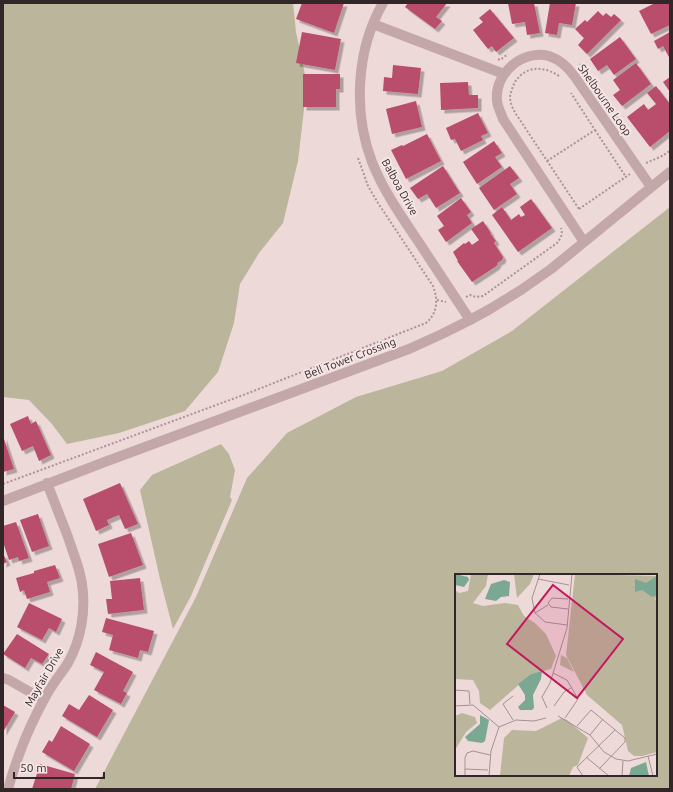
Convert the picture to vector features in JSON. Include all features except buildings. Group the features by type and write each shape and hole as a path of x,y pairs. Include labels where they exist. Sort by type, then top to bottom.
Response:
{"street":[{"name":"Balboa Drive","path":"383,3 366,43 363,58 360,88 361,118 367,147 384,189 470,320"},
{"path":"373,24 504,74"},
{"name":"Shelbourne Loop","path":"584,242 503,119 498,107 497,93 500,81 512,65 530,56 536,55 550,56 567,66 650,188"},
{"name":"Bell Tower Crossing","path":"3,501 409,348 442,334 490,309 551,269 670,172"},
{"name":"Mayfair Drive","path":"8,789 26,736 44,700 74,650 83,610 82,584 79,570 47,484"},
{"path":"3,678 44,700"}],"path":[{"path":"560,77 553,72 544,69 534,69 526,72 515,82 510,96 512,106 516,114 579,209"},
{"path":"570,91 626,177"},
{"path":"547,162 596,130"},
{"path":"3,484 246,394 429,321 436,304 436,294 433,286 368,186 356,153"}],"shaded area":[{"path":"3,3 293,3 296,32 307,84 298,161 283,223 259,253 240,284 234,323 218,372 185,411 119,433 67,444 51,423 29,400 3,397"},
{"path":"670,207 670,789 95,789 196,597 247,478 287,433 356,397 442,371 512,331"},
{"path":"221,444 229,454 235,470 230,497 232,500 191,596 173,629 140,490 152,475"}]}
